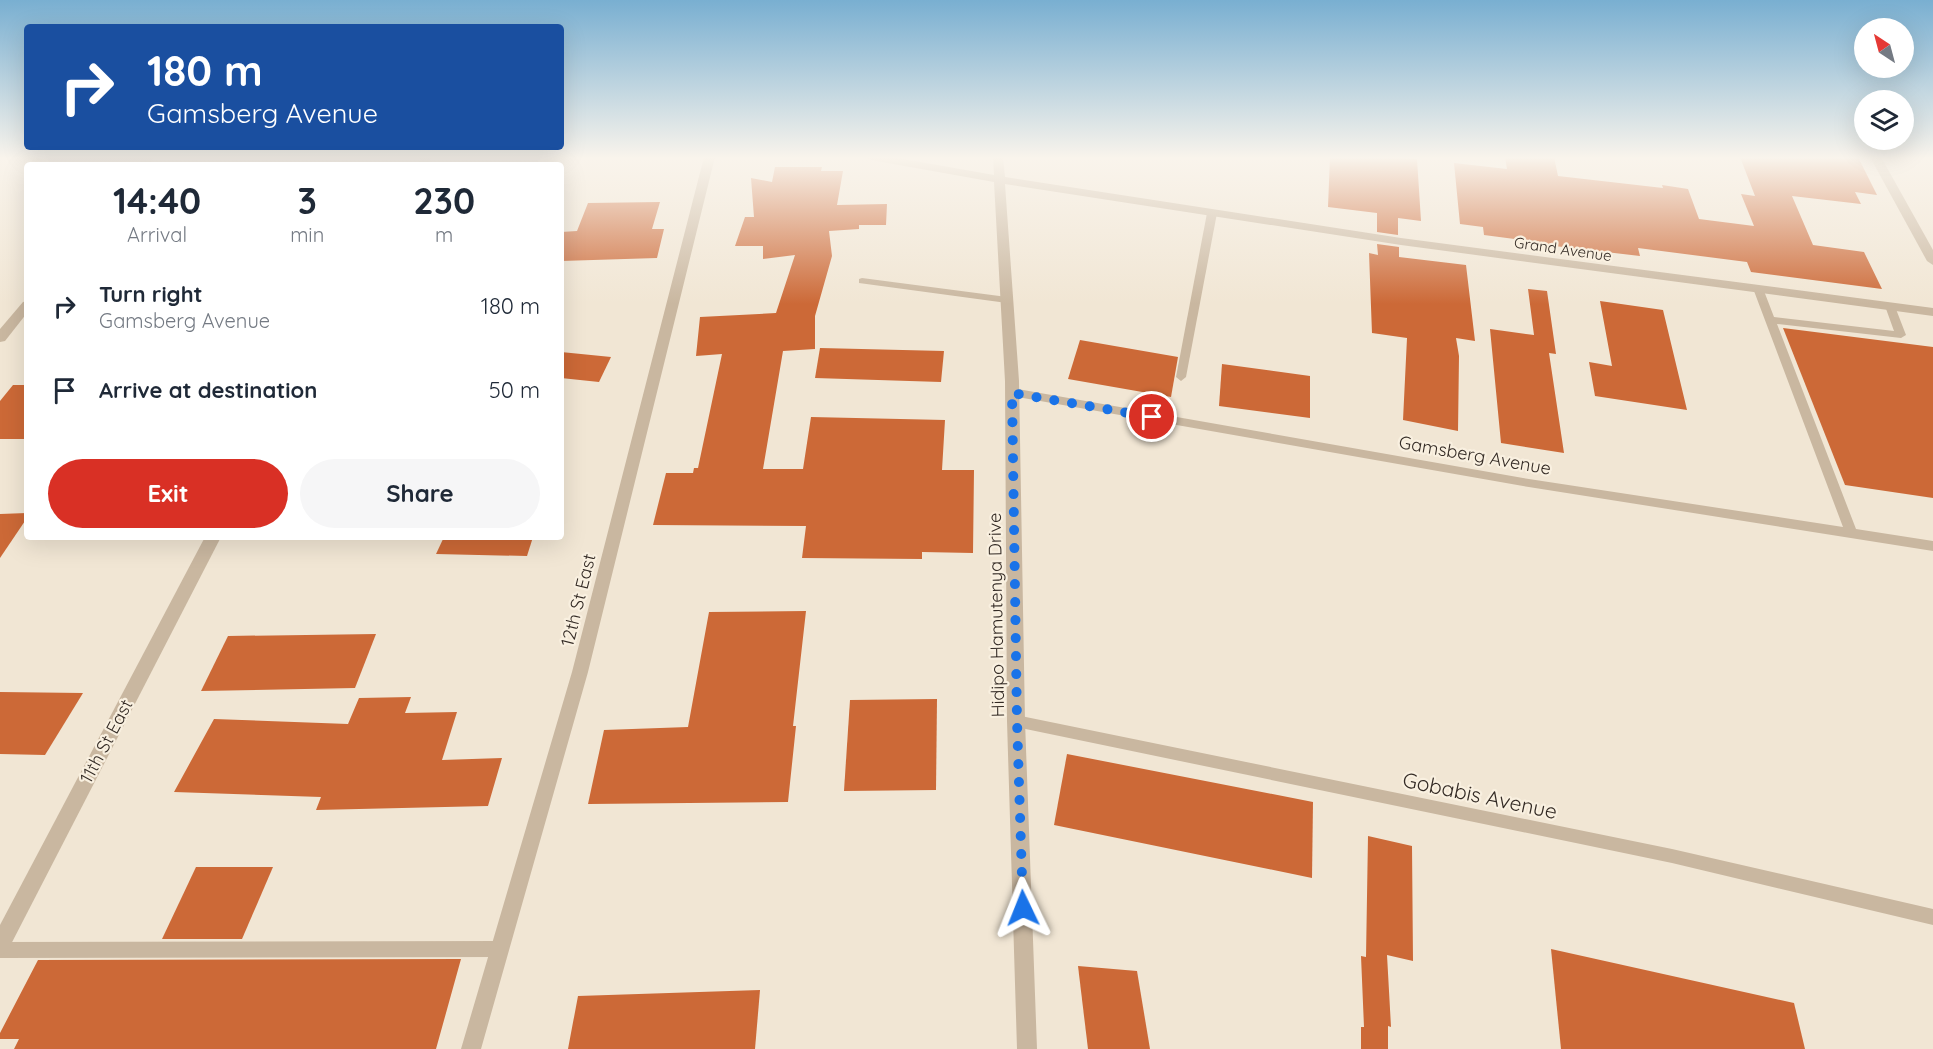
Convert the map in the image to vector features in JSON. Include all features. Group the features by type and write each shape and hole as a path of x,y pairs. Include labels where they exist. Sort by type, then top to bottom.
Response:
{"street":[{"name":"12th St East","path":"471,1049 580,672 698,206"},
{"name":"Hidipo Hamutenya Drive","path":"1002,206 1012,393 1017,721 1027,1049"},
{"name":"Grand Avenue","path":"1167,206 1385,240 1759,291 1933,312"},
{"path":"1902,206 1933,261"},
{"path":"0,338 24,309"},
{"name":"11th St East","path":"0,945 211,540"}],"lane":[{"path":"1181,377 1212,213"},
{"path":"862,281 1007,300"},
{"path":"1759,291 1851,533"},
{"path":"1770,320 1901,335 1890,306"},
{"name":"Gamsberg Avenue","path":"1012,393 1523,482 1933,546"},
{"name":"Gobabis Avenue","path":"1017,721 1672,856 1933,917"},
{"path":"0,950 500,949"}],"building":[{"path":"587,206 659,206 652,229 664,229 657,258 564,261 564,232 577,231"},
{"path":"753,206 887,206 886,225 859,225 859,229 829,231 832,256 815,316 815,349 783,351 763,469 803,469 811,417 945,420 942,470 974,470 973,553 922,552 922,559 802,558 806,526 653,525 666,473 693,473 694,468 698,468 722,354 696,356 700,317 776,313 795,255 763,259 763,246 735,246 745,217 754,217"},
{"path":"1420,206 1421,221 1398,218 1398,235 1377,232 1377,213 1328,207"},
{"path":"1458,206 1694,206 1699,219 1754,226 1746,206 1796,206 1813,245 1864,252 1882,289 1751,272 1747,262 1638,248 1640,256 1546,245 1546,243 1484,235 1483,227 1460,224"},
{"path":"1377,244 1399,247 1399,257 1466,265 1475,341 1456,338 1459,356 1458,431 1403,420 1407,338 1372,333 1369,253 1378,255"},
{"path":"1528,289 1547,291 1556,354 1549,353 1564,453 1501,443 1490,329 1534,335"},
{"path":"1600,301 1663,310 1687,410 1595,396 1589,362 1612,366"},
{"path":"1783,328 1933,347 1933,498 1845,485"},
{"path":"1080,340 1178,357 1171,397 1068,379"},
{"path":"820,348 944,351 941,382 815,378"},
{"path":"564,352 611,357 599,382 564,378"},
{"path":"1222,364 1310,376 1310,418 1219,406"},
{"path":"13,385 24,385 24,439 0,439 0,401"},
{"path":"24,513 24,522 0,558 0,514"},
{"path":"443,540 532,540 527,556 436,554"},
{"path":"806,611 793,726 796,726 788,802 588,804 604,730 688,727 709,612"},
{"path":"376,634 355,688 201,691 228,636"},
{"path":"0,692 83,693 45,755 0,754"},
{"path":"411,697 405,713 457,712 442,760 502,758 488,806 316,810 321,797 174,792 214,719 348,724 359,698"},
{"path":"937,699 936,790 844,791 850,700"},
{"path":"1067,754 1313,802 1312,878 1054,825"},
{"path":"1368,836 1412,846 1413,961 1387,955 1391,1027 1388,1026 1388,1049 1361,1049 1361,1027 1364,1027 1361,956 1366,957"},
{"path":"196,867 273,867 242,939 162,939"},
{"path":"1551,949 1794,1003 1805,1049 1561,1049"},
{"path":"461,959 436,1049 14,1049 19,1039 0,1039 0,1033 38,960"},
{"path":"1078,966 1137,971 1150,1049 1088,1049"},
{"path":"760,990 755,1049 568,1049 578,996"}],"route":[{"path":"1023,908 1017,721 1012,393 1152,417"}]}
